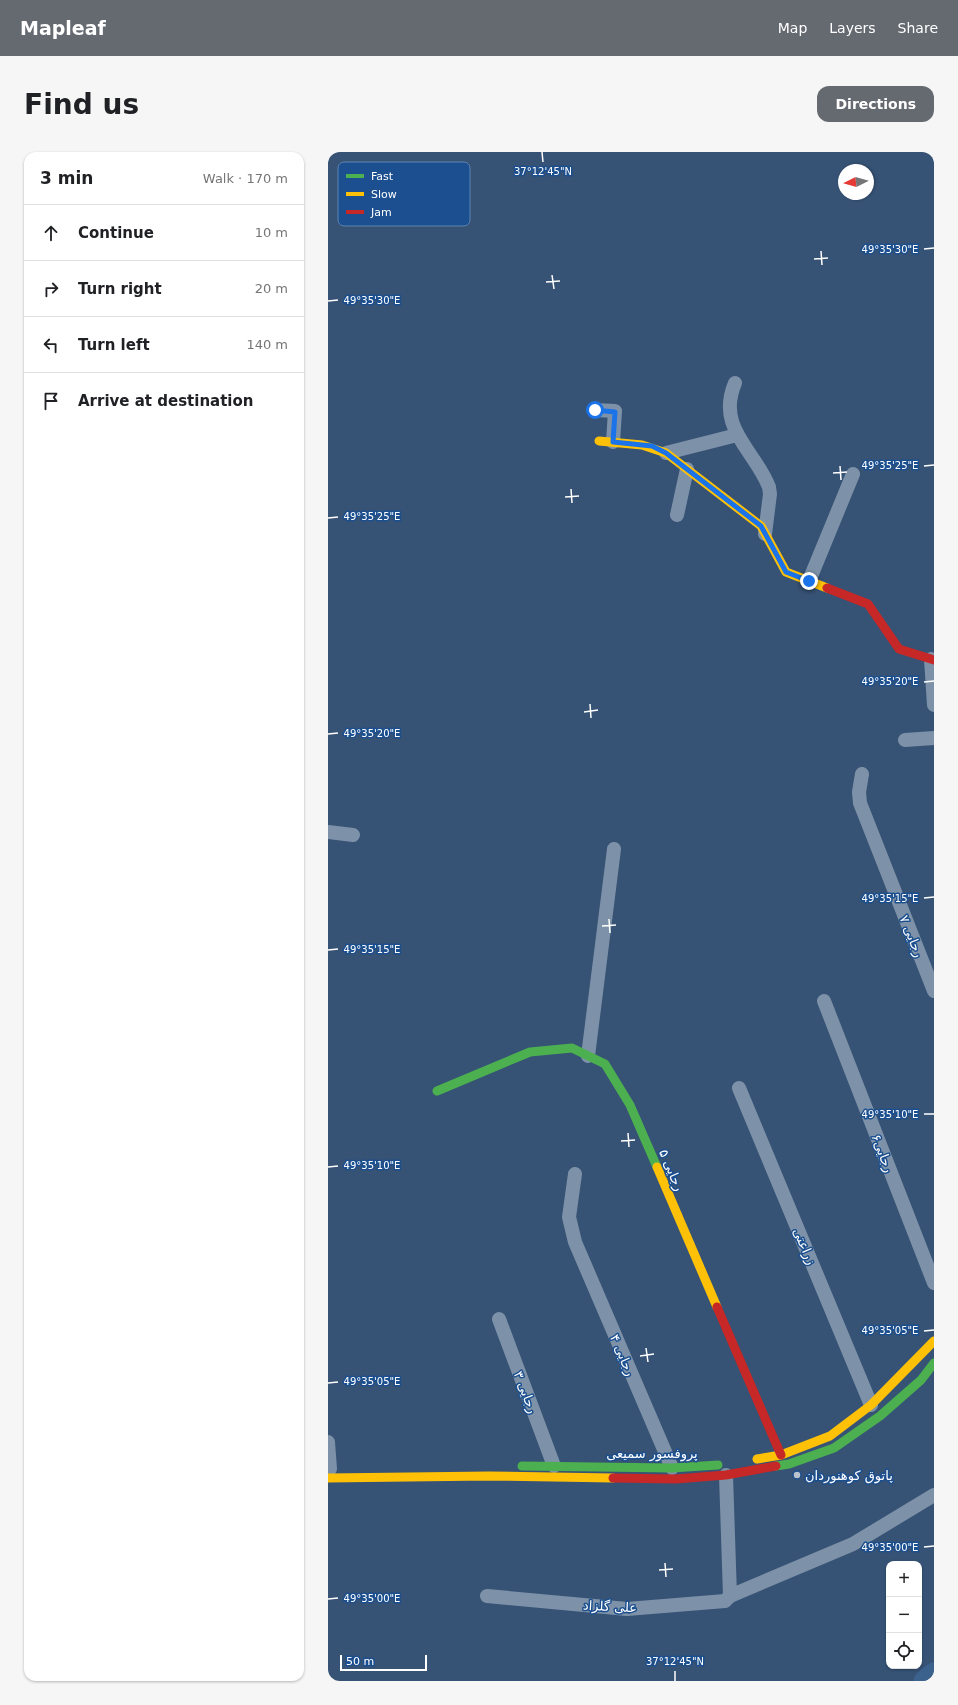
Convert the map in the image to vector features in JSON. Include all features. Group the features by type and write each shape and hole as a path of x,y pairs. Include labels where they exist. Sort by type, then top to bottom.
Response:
{"main road":[{"path":"606,442 652,446 666,453 761,526 786,572 868,604 899,649 933,660"},
{"name":"رجایی ۵","path":"437,1091 530,1052 572,1048 605,1064 630,1105 781,1455"},
{"path":"750,1460 781,1455 830,1436 871,1404 934,1341"},
{"name":"پروفسور سمیعی","path":"331,1471 489,1476 676,1479 726,1470 789,1464 834,1448 880,1416 921,1380 934,1363"},
{"name":"پروفسور سمیعی","path":"516,1466 726,1470"},
{"path":"431,1467 492,1467"},
{"path":"353,1468 369,1468"}],"street":[{"path":"735,383 729,403 733,427 769,486 770,494 765,534"},
{"path":"595,410 615,412 606,442"},
{"path":"666,453 738,435"},
{"path":"677,515 687,469"},
{"path":"809,581 853,474"},
{"path":"933,660 934,705"},
{"path":"905,740 934,738"},
{"name":"رجایی ۷","path":"862,774 859,792 860,803 934,991"},
{"path":"328,832 353,835"},
{"path":"588,1056 614,849"},
{"name":"رجایی۶","path":"824,1001 934,1283"},
{"name":"زراعتی","path":"740,1088 871,1404"},
{"name":"رجایی ۴","path":"575,1174 570,1217 575,1242 672,1468"},
{"name":"رجایی ۳","path":"499,1319 554,1466"},
{"path":"328,1442 331,1471"},
{"path":"726,1470 730,1596"},
{"name":"علی گلزاد","path":"487,1596 627,1609 725,1601 730,1596 853,1544 934,1495"}],"waterway":[{"path":"924,1681 934,1673"}],"traffic: fast":[{"path":"437,1091 530,1052 572,1048 605,1064 630,1105 657,1167"},
{"path":"776,1466 789,1464 834,1448 880,1416 921,1380 934,1363"},
{"path":"522,1466 672,1468 718,1465"}],"traffic: slow":[{"path":"599,441 642,445 666,453 761,526 786,572 827,588"},
{"path":"657,1167 717,1307"},
{"path":"757,1459 781,1455 830,1436 871,1405 934,1341"},
{"path":"328,1478 489,1476 613,1478"}],"traffic: jam":[{"path":"827,588 868,604 899,649 934,660"},
{"path":"717,1307 781,1455"},
{"path":"613,1478 676,1479 726,1475 776,1466"}],"place":[{"name":"پاتوق کوهنوردان","path":"797,1475"}],"route":[{"path":"595,410 615,412 613,442 652,446 666,453 761,526 786,572 809,581"}]}
